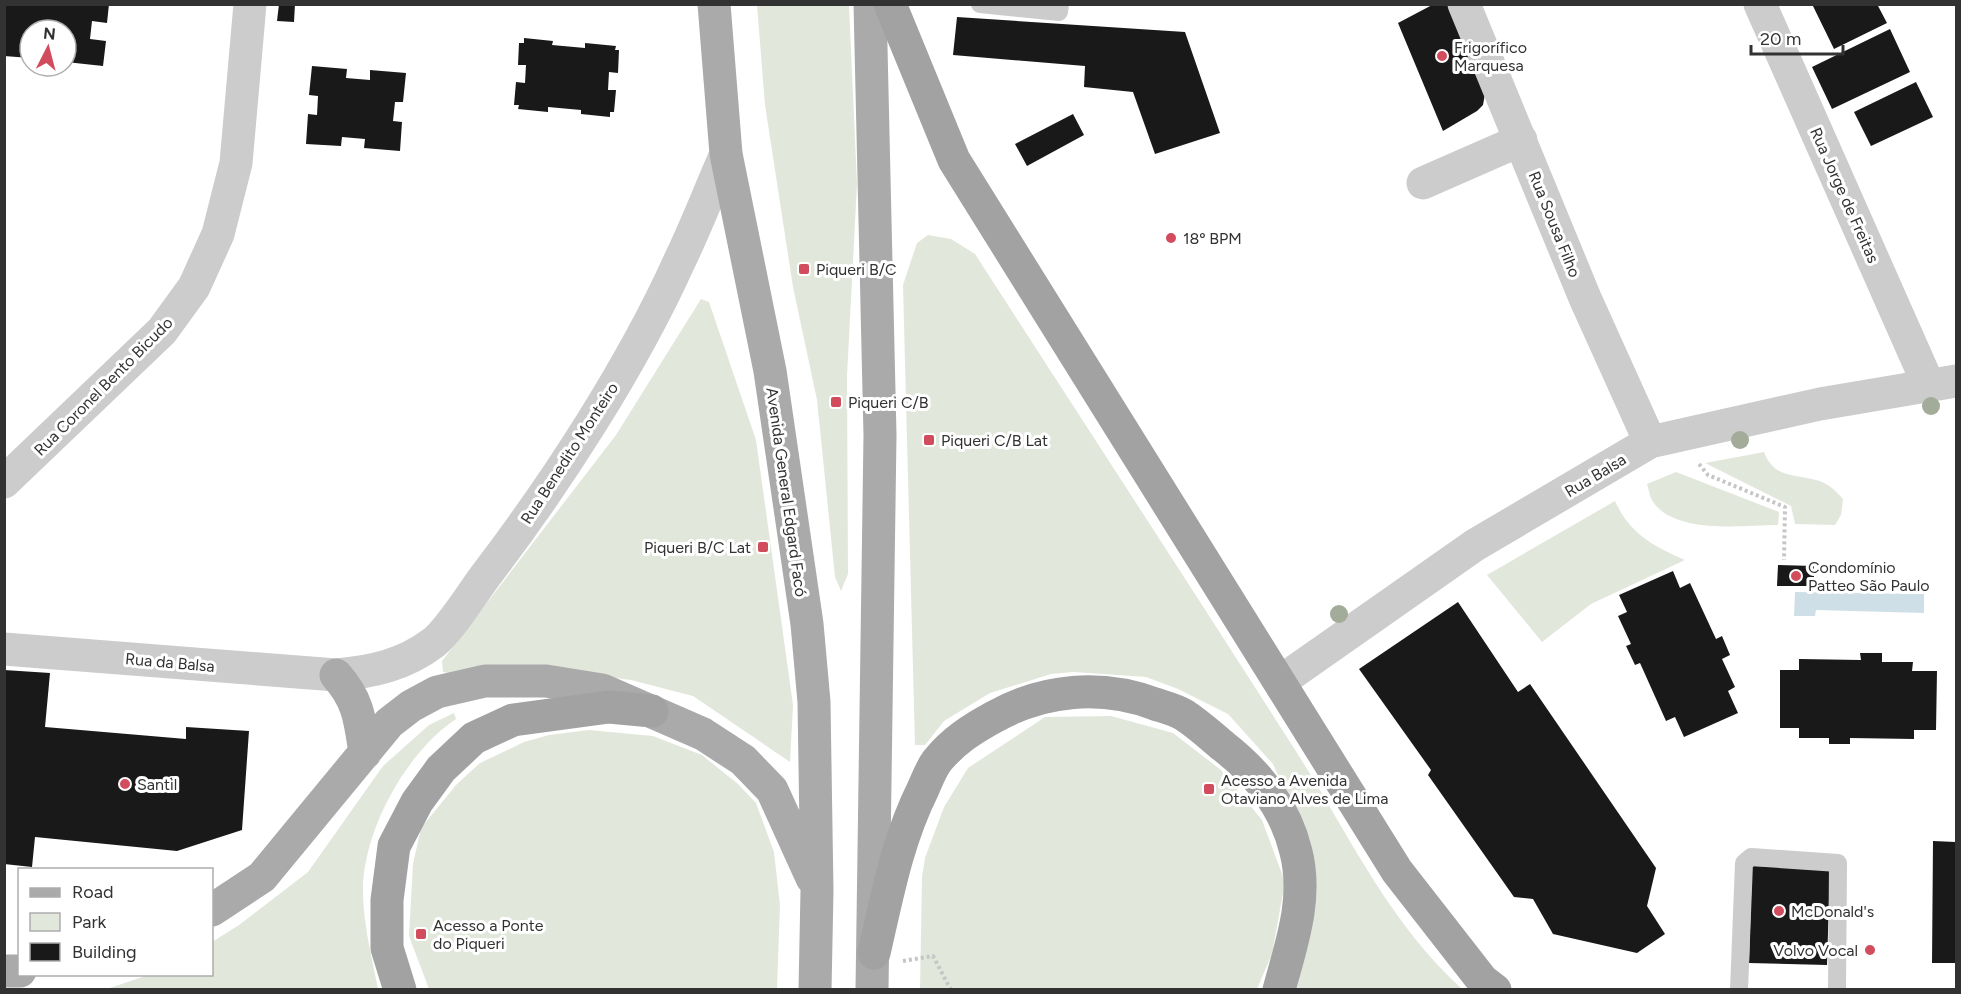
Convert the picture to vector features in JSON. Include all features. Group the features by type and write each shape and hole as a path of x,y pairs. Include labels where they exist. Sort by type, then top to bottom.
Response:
{"highway":[{"path":"890,4 954,160 1281,681 1397,872 1482,980 1495,990"},
{"path":"873,976 895,860 912,811 936,762 964,733 1005,710 1038,698 1075,690 1112,692 1142,699 1184,714 1234,755 1264,785 1284,819 1296,852 1301,886 1295,930 1279,990"},
{"path":"400,990 387,948 387,900 394,846 417,802 441,769 474,738 513,720 609,707 652,711"}],"main road":[{"name":"Avenida General Edgard Facó","path":"714,4 726,154 770,371 807,624 814,702 817,891 815,986"},
{"path":"870,4 880,435 873,976"},
{"path":"336,675 350,691 358,708 365,753"},
{"path":"213,909 262,877 389,723 411,706 437,692 485,681 546,681 602,690 703,734 733,753 772,789 817,891"}],"street":[{"name":"Rua Coronel Bento Bicudo","path":"4,482 162,331 194,287 218,234 236,163 250,4"},
{"name":"Rua Sousa Filho","path":"1464,4 1585,298 1650,442"},
{"name":"Rua Jorge de Freitas","path":"1760,4 1943,384"},
{"path":"1423,183 1521,140"},
{"name":"Rua Benedito Monteiro","path":"336,675 380,669 412,658 435,641 504,551 634,351 679,263 726,154"},
{"name":"Rua Balsa","path":"1281,681 1475,545 1650,442 1820,404 1943,384"},
{"name":"Rua da Balsa","path":"4,648 336,675"}],"lane":[{"path":"980,4 1059,12 1060,4"},
{"path":"1739,990 1744,863 1751,857 1838,863 1837,990"}],"path":[{"path":"1694,459 1708,474 1785,507 1784,560"},
{"path":"933,956 951,990"}],"green space":[{"path":"757,5 849,5 857,184 847,376 848,574 841,591 835,577 817,400 793,287 765,105"},
{"path":"928,235 951,239 975,254 1292,745 1390,904 1435,962 1462,989 1297,989 1306,950 1301,827 1273,764 1228,714 1178,689 1146,677 1073,672 1051,674 990,693 944,721 925,745 915,745 903,285 917,243"},
{"path":"701,299 709,302 756,440 793,705 790,762 693,696 631,680 516,665 454,674 443,672 442,661 616,435"},
{"path":"1764,452 1768,460 1779,471 1820,481 1843,499 1841,515 1835,525 1795,524 1791,506 1705,463"},
{"path":"1676,472 1779,512 1778,525 1711,526 1677,520 1664,512 1652,500 1647,484"},
{"path":"1615,501 1628,522 1644,538 1685,560 1591,604 1542,642 1487,575"},
{"path":"454,713 456,719 438,733 420,752 390,796 378,821 364,871 364,907 378,989 107,989 145,976 213,976 213,941 239,925 308,872 383,766 429,725"},
{"path":"1111,716 1173,733 1221,770 1262,820 1285,882 1272,954 1257,989 920,990 922,877 925,858 944,807 968,768 1045,717"},
{"path":"589,730 653,736 702,755 738,784 756,803 774,852 780,905 777,989 429,989 409,936 413,864 421,828 456,785 480,763 524,742 549,735"}],"shaded area":[{"path":"1795,592 1924,594 1924,613 1816,610 1815,616 1794,616"}],"building":[{"path":"4,4 109,4 107,23 92,21 90,39 106,41 103,66 78,63 78,18 18,18 18,57 4,56"},
{"path":"279,4 295,4 294,22 277,21"},
{"name":"Frigorífico Marquesa","path":"1434,4 1450,4 1486,88 1483,105 1477,111 1443,131 1398,23"},
{"path":"1812,4 1877,4 1887,23 1834,49"},
{"path":"957,17 1185,32 1220,133 1155,154 1133,92 1084,87 1085,66 953,55"},
{"path":"1890,29 1910,72 1832,109 1812,67"},
{"path":"524,38 553,41 552,45 585,48 585,43 616,46 615,50 619,50 618,73 609,72 608,90 616,90 614,112 610,112 610,117 581,114 581,110 548,107 548,112 518,109 519,105 514,105 516,82 525,83 526,65 518,65 519,43 524,43"},
{"path":"312,66 347,69 346,78 370,80 370,70 406,73 403,102 395,102 393,121 402,122 400,151 364,148 365,139 342,137 341,146 306,144 308,114 317,115 318,96 309,95"},
{"path":"1916,82 1933,117 1871,146 1854,112"},
{"path":"1073,114 1084,135 1027,166 1015,144"},
{"name":"Condomínio Patteo São Paulo","path":"1778,565 1814,566 1814,586 1777,586"},
{"path":"1673,571 1680,588 1690,583 1716,639 1722,636 1730,655 1722,659 1735,687 1728,691 1738,713 1684,737 1675,717 1666,721 1640,663 1635,665 1626,646 1631,644 1618,616 1627,612 1619,595"},
{"path":"1458,602 1518,692 1530,684 1656,868 1647,906 1665,934 1637,953 1553,934 1533,899 1514,897 1428,775 1431,770 1359,669"},
{"path":"1860,653 1882,653 1882,662 1913,662 1912,671 1937,671 1936,730 1914,730 1914,739 1850,738 1850,744 1829,744 1829,738 1799,738 1799,728 1780,728 1780,670 1799,670 1799,659 1861,660"},
{"name":"Santil","path":"4,670 50,673 45,727 186,739 186,727 249,731 242,830 177,851 35,837 32,867 4,864"},
{"path":"1933,841 1956,842 1956,963 1932,963"},
{"path":"1752,866 1830,868 1827,965 1749,963"}],"place":[{"name":"Frigorífico Marquesa","path":"1442,56"},
{"name":"18º BPM","path":"1171,238"},
{"name":"Piqueri B/C","path":"804,269"},
{"name":"Piqueri C/B","path":"836,402"},
{"name":"Piqueri C/B Lat","path":"929,440"},
{"name":"Piqueri B/C Lat","path":"763,547"},
{"name":"Condomínio Patteo São Paulo","path":"1796,576"},
{"name":"Santil","path":"125,784"},
{"name":"Acesso a Avenida Otaviano Alves de Lima","path":"1209,789"},
{"name":"McDonald's","path":"1779,911"},
{"name":"Acesso a Ponte do Piqueri","path":"421,934"},
{"name":"Volvo Vocal","path":"1870,950"}]}
